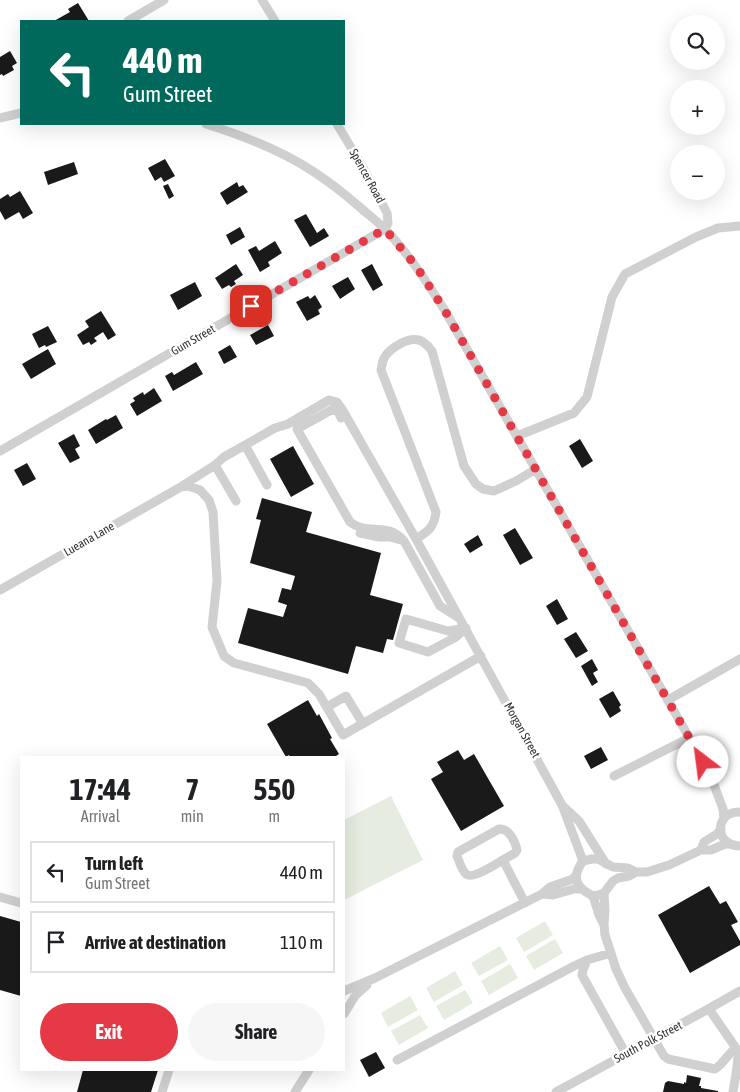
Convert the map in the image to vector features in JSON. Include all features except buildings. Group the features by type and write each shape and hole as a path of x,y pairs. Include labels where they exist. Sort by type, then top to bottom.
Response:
{"street":[{"path":"130,20 163,0"},
{"path":"262,0 274,20"},
{"path":"0,118 20,113"},
{"path":"209,125 263,144 314,172 347,196 385,229 416,266 444,309 710,774 737,812 724,818"},
{"name":"Spencer Road","path":"338,125 387,213 388,223 385,229"},
{"path":"517,436 574,413 588,397 612,297 625,274 696,237 718,228 740,226"},
{"name":"Gum Street","path":"0,451 385,229"},
{"path":"416,539 427,532 435,522 436,512 381,370 383,360 390,351 407,341 423,341 432,351 464,466 476,484 482,489 494,491 536,469"},
{"name":"Lueana Lane","path":"0,590 179,488 224,457 275,428 288,424 329,400 337,402 342,409 452,603"},
{"path":"452,603 444,600 338,411 333,409 297,429 350,522 361,528 390,531 400,537 440,606 463,624"},
{"path":"288,424 347,527 353,531 404,541"},
{"path":"245,445 267,485"},
{"path":"215,465 236,501"},
{"path":"179,488 188,486 200,490 209,500 214,512 217,582 212,627 224,656 234,663 308,683 319,694 343,734 481,656"},
{"name":"Morgan Street","path":"452,603 562,805 583,862"},
{"path":"406,619 448,631 463,624 456,637 428,652 399,643 406,619"},
{"path":"668,700 740,659"},
{"path":"327,707 346,696 363,724"},
{"path":"614,776 689,738"},
{"path":"701,850 704,842 717,834 724,818 723,809 710,774"},
{"name":"Morgan Street","path":"562,805 579,821 612,871 613,881"},
{"path":"503,828 507,830 517,850 502,860 469,876 456,856 458,852 503,828"},
{"path":"720,829 723,838 729,844 740,846"},
{"path":"345,991 375,978 525,903 542,894 550,887 573,879 583,862 598,859 613,867 628,868 636,872 647,872 669,866 701,850 711,850 729,844"},
{"path":"502,860 525,903"},
{"path":"542,894 553,895 581,889 593,896 599,895 604,893 613,881 636,872"},
{"path":"576,875 581,889"},
{"path":"604,893 605,935 616,969 664,1056 668,1060 715,1069 739,1053"},
{"path":"593,896 598,915 604,925"},
{"path":"0,897 20,903"},
{"path":"397,1060 587,960 611,953"},
{"path":"587,960 582,970 582,975 626,1054"},
{"path":"345,1012 355,996 375,978"},
{"name":"South Polk Street","path":"556,1092 740,991"},
{"path":"709,1009 739,1053 738,1074 733,1092"},
{"path":"162,1092 169,1071"},
{"path":"295,1092 308,1071"},
{"path":"572,1083 577,1092"}],"shaded area":[{"path":"391,796 423,860 345,899 345,819"},
{"path":"545,921 553,935 524,952 516,938"},
{"path":"555,939 563,953 534,970 526,956"},
{"path":"500,946 508,960 479,976 471,963"},
{"path":"510,964 518,978 489,995 481,981"},
{"path":"455,971 463,985 434,1002 426,988"},
{"path":"465,990 473,1003 444,1020 436,1006"},
{"path":"410,996 418,1010 388,1027 381,1013"},
{"path":"420,1015 428,1028 399,1045 391,1031"}],"route":[{"path":"251,306 385,229 416,266 444,309 703,762"}]}
